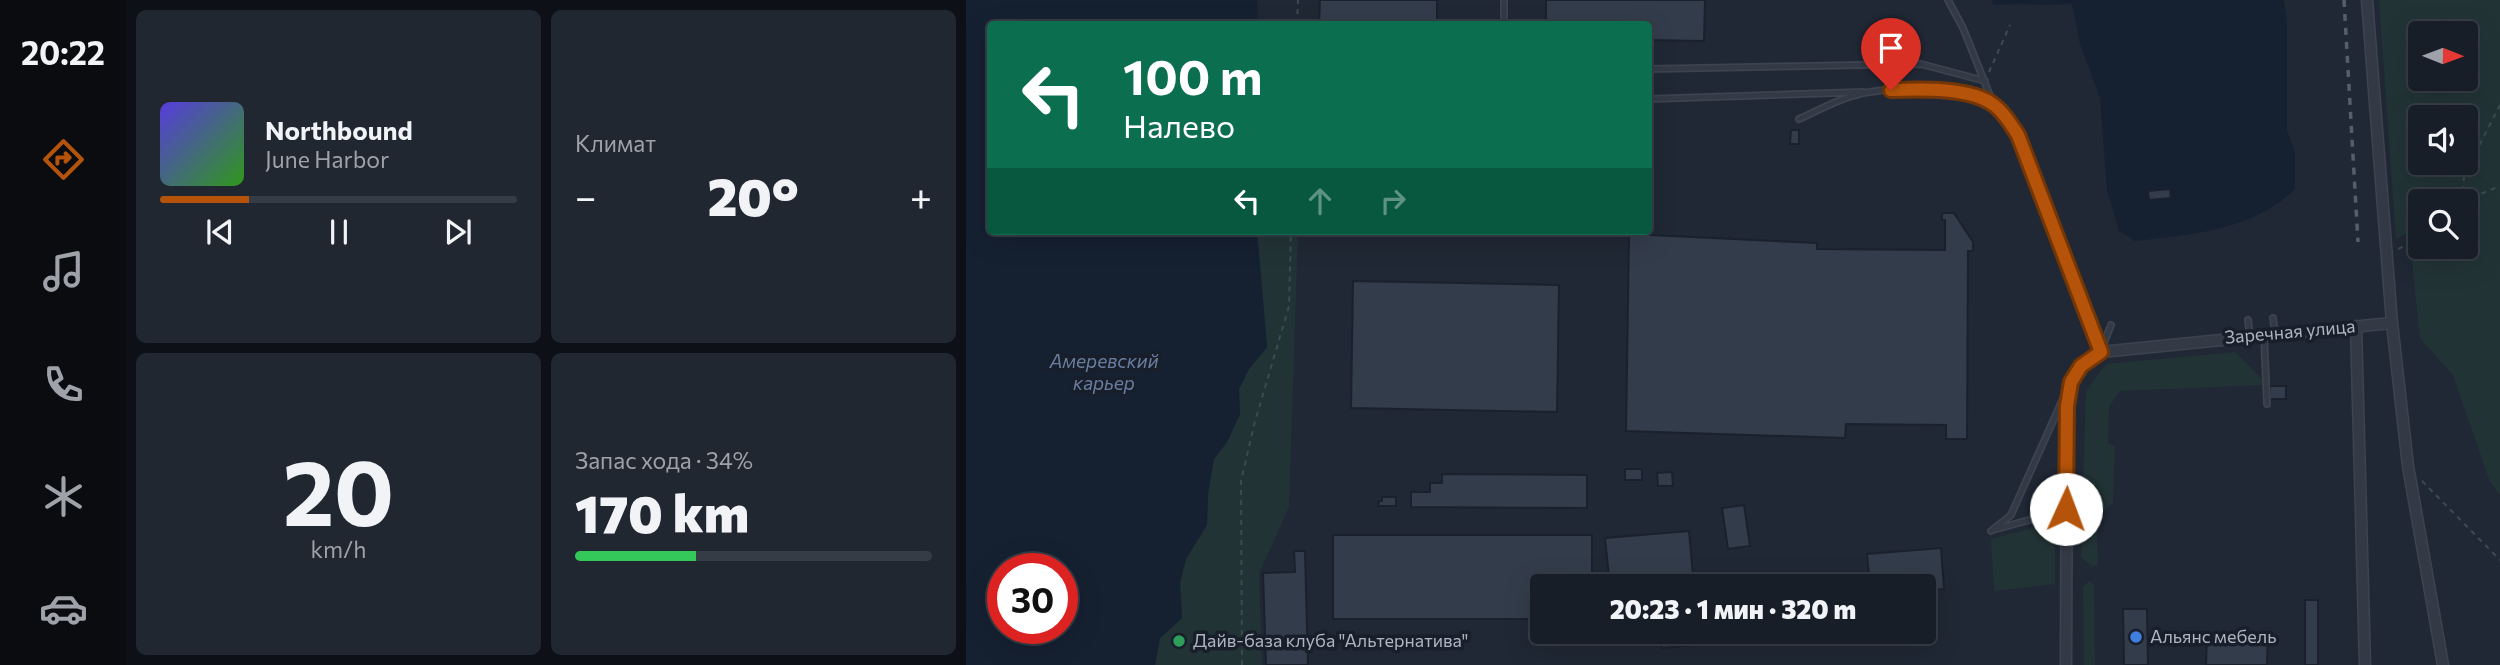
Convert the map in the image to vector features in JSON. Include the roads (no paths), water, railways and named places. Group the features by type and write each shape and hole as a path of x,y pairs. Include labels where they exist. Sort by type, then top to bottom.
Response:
{"street":[{"path":"2367,0 2392,323 2408,466 2443,665"},
{"name":"Заречная улица","path":"2101,352 2392,323"},
{"path":"2356,326 2365,665"},
{"path":"2066,665 2067,406 2071,382 2081,366 2101,352"}],"lane":[{"path":"1504,0 1504,21"},
{"path":"1948,0 1963,28 1993,104"},
{"path":"1652,69 1921,64 1985,81"},
{"path":"1652,99 1915,89 1971,94 1993,104 2007,118 2018,135 2101,352"},
{"path":"1799,118 1867,92"},
{"path":"2267,404 2273,318"},
{"path":"2248,320 2250,337"},
{"path":"2101,352 2111,326"},
{"path":"2066,509 1991,531 2011,515 2071,382"}],"water":[{"name":"Амеревский карьер","path":"966,0 1257,0 1258,21 987,21 987,235 1257,235 1267,347 1249,369 1239,389 1240,414 1227,442 1214,459 1208,493 1207,525 1186,559 1180,583 1182,618 1160,638 1155,665 966,665"},
{"path":"1992,0 2284,0 2287,21 2287,131 2295,152 2295,189 2260,214 2241,222 2199,233 2135,241 2119,231 2107,190 2100,98 2080,44 2072,4 1993,5"}],"railway":[{"path":"2344,0 2358,242"}],"place":[{"name":"Альянс мебель","path":"2136,637"},
{"name":"Дайв-база клуба \"Альтернатива\"","path":"1179,641"}]}
